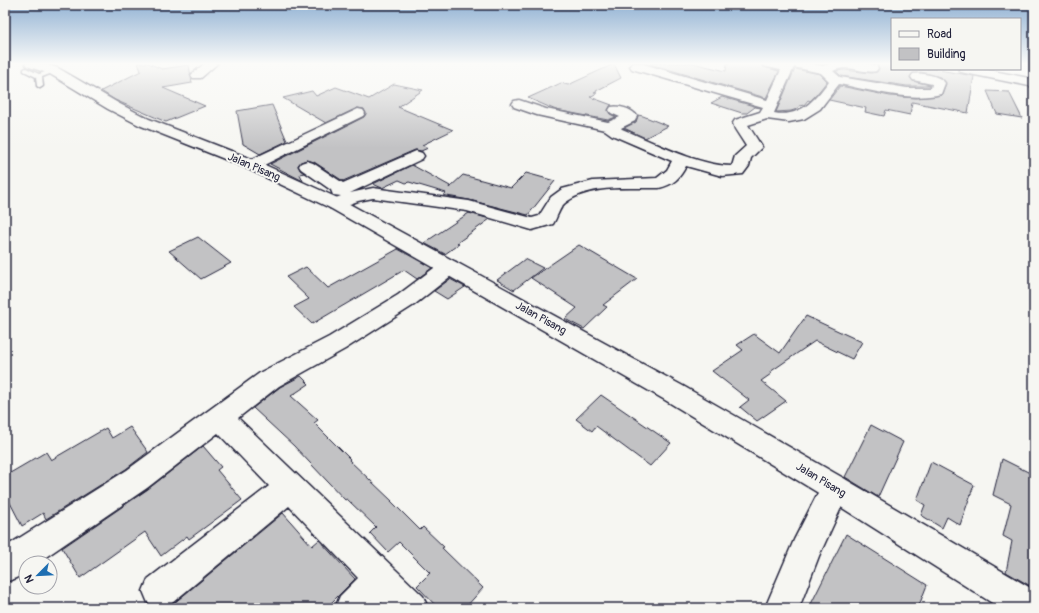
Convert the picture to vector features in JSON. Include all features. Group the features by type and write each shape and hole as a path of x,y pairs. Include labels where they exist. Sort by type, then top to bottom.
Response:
{"street":[{"name":"Jalan Pisang","path":"80,92 144,122 334,197 449,267 674,392 835,488 1031,608"},
{"path":"712,92 788,118 804,115 822,100 828,92"},
{"path":"519,104 542,112 610,127 617,132 681,159 722,171 737,171 741,166 743,156 754,146 741,128 740,123 768,110 776,92"},
{"path":"905,92 929,92"},
{"path":"610,127 630,118 627,114 616,110"},
{"path":"252,165 358,113"},
{"path":"334,197 416,156"},
{"path":"307,166 334,197 353,197 373,193 469,206 525,223 537,224 546,220 558,200 566,194 593,186 659,183 666,181 674,175 681,159"},
{"path":"7,561 137,479 270,379 337,343 406,300 449,267"},
{"path":"219,416 411,608"},
{"path":"160,591 290,487"},
{"path":"782,608 805,551 835,488"},
{"path":"352,608 381,578"}],"building":[{"path":"102,92 171,92 205,106 166,122 115,100"},
{"path":"309,92 312,92 316,96 326,92 349,92 369,99 381,92 421,92 398,107 453,130 422,145 428,148 421,151 415,150 343,181 314,162 307,160 298,165 300,170 304,173 300,174 303,181 270,164 364,117 366,114 364,109 357,108 326,123 283,98"},
{"path":"542,92 595,92 597,93 590,97 612,105 608,111 616,117 608,120 556,110 528,98"},
{"path":"744,92 769,92 766,98"},
{"path":"785,92 819,92 810,101 808,100 804,105 799,106 797,109 776,112"},
{"path":"836,92 868,92 890,96 916,98 941,95 943,92 971,92 968,113 912,102 910,115 886,110 884,116 865,112 866,108 829,100"},
{"path":"987,92 1009,92 1022,118 997,114"},
{"path":"722,97 761,108 755,107 747,113 742,113 711,103"},
{"path":"272,105 287,141 260,154 243,144 237,111"},
{"path":"638,115 668,126 645,138 624,128 636,122"},
{"path":"412,165 450,186 449,188 463,175 511,188 526,173 555,181 528,215 443,195 446,193 399,180 382,188 373,184"},
{"path":"469,213 490,219 457,243 459,244 445,254 424,243"},
{"path":"198,237 231,263 201,279 169,251"},
{"path":"579,245 637,279 603,305 607,307 584,329 565,319 577,308 531,278"},
{"path":"398,249 432,268 417,279 404,270 312,324 294,307 309,299 286,277 306,267 328,288"},
{"path":"525,259 543,268 514,290 497,280"},
{"path":"450,279 465,287 447,299 434,291"},
{"path":"806,316 862,342 852,359 815,341 770,372 771,374 761,381 786,401 757,421 740,407 749,400 712,371 743,350 737,345 754,334 780,353"},
{"path":"301,376 309,384 291,396 318,420 314,423 420,530 423,527 483,588 465,608 438,608 417,586 430,573 399,542 388,552 370,533 376,527 347,499 345,500 294,446 253,408 280,387"},
{"path":"601,395 671,443 650,466 596,426 592,431 576,419"},
{"path":"871,425 903,442 878,497 845,477"},
{"path":"130,427 148,452 126,469 46,519 43,513 22,526 5,493 5,476 46,452 51,460 106,428 112,438"},
{"path":"203,446 221,467 217,470 242,500 189,539 187,536 161,556 145,532 80,578 62,548 148,489"},
{"path":"1002,459 1034,475 1034,588 1006,572 1012,541 1003,536 1011,504 993,495"},
{"path":"931,462 974,485 960,525 947,517 942,528 921,515 925,505 917,500"},
{"path":"283,513 312,546 319,540 355,579 326,608 164,608 173,604"},
{"path":"846,534 927,585 918,608 809,608"}]}
